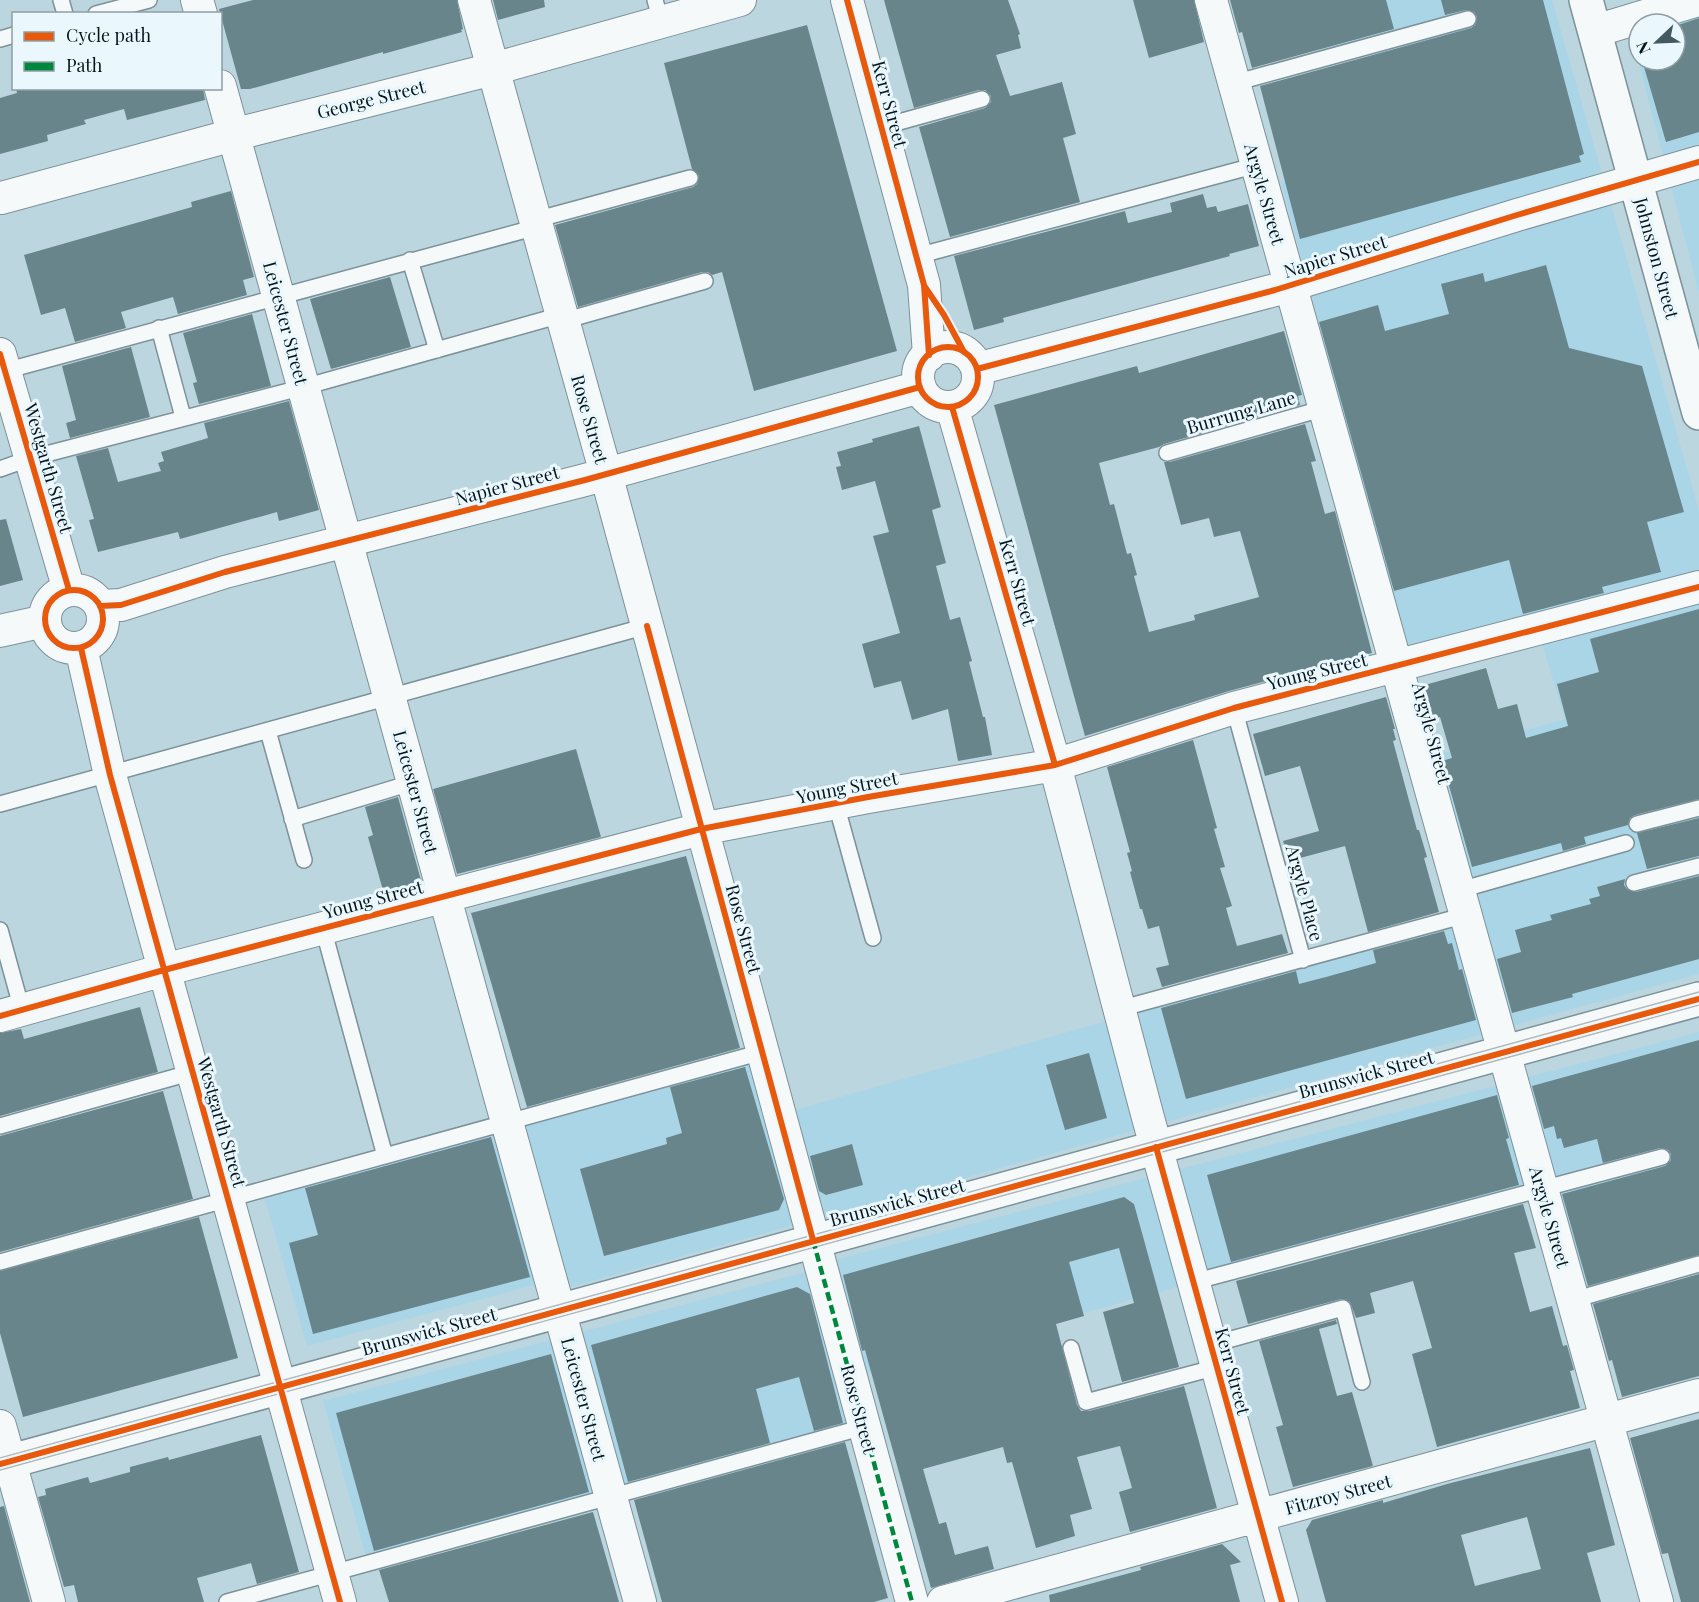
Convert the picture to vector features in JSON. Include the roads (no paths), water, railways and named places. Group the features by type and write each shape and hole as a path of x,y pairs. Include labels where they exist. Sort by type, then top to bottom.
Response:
{"street":[{"name":"Rose Street","path":"474,0 606,474 912,1602"},
{"name":"George Street","path":"0,203 234,135 493,69 658,11 740,0"},
{"name":"Kerr Street","path":"847,0 920,270 929,354"},
{"name":"Argyle Street","path":"1211,0 1657,1602"},
{"path":"1591,15 1698,0"},
{"name":"Johnston Street","path":"1591,15 1698,406"},
{"name":"Leicester Street","path":"221,90 640,1602"},
{"name":"Napier Street","path":"970,360 1291,285 1699,162"},
{"name":"Kerr Street","path":"920,270 970,360"},
{"path":"946,347 970,360 978,379 970,398 952,407 944,407 929,400 920,387 920,369 929,354 946,347"},
{"name":"Westgarth Street","path":"2,366 69,590"},
{"name":"Napier Street","path":"100,606 122,605 225,572 606,474 920,387"},
{"name":"Kerr Street","path":"952,407 1055,765 1156,1147 1282,1602"},
{"name":"Young Street","path":"11,1013 164,970 701,829 1055,765 1234,708 1699,587"},
{"path":"69,590 87,594 100,606 103,615 99,635 81,648 65,648 57,644 46,630 48,604 61,593 69,590"},
{"path":"0,631 45,621"},
{"name":"Westgarth Street","path":"81,648 110,775 340,1602"},
{"name":"Brunswick Street","path":"5,1462 1699,999"},
{"name":"Fitzroy Street","path":"943,1602 1699,1395"},
{"path":"0,1426 5,1462 49,1602"}],"lane":[{"path":"104,12 149,0"},
{"path":"1234,83 1468,19"},
{"path":"881,128 982,99"},
{"path":"920,270 1257,165"},
{"path":"2,366 279,296 690,178"},
{"path":"410,260 437,350"},
{"path":"0,470 31,458 183,417 705,281"},
{"path":"159,328 183,417"},
{"name":"Burrung Lane","path":"1167,453 1326,408"},
{"path":"0,804 647,626"},
{"name":"Argyle Place","path":"1234,708 1303,960 1626,843"},
{"path":"268,731 304,860"},
{"path":"292,819 414,782"},
{"path":"836,804 873,938"},
{"path":"1637,824 1699,808"},
{"path":"1634,883 1699,866"},
{"path":"323,928 385,1156"},
{"path":"0,930 11,1013"},
{"path":"1119,1009 1303,960"},
{"path":"0,1262 762,1052"},
{"path":"0,1126 193,1072"},
{"path":"1193,1282 1662,1157"},
{"path":"1570,1289 1699,1264"},
{"path":"1071,1348 1086,1402 1343,1308 1362,1382"},
{"path":"227,1602 864,1427"}],"tram line":[{"path":"0,1458 1699,992"},
{"path":"0,1470 1699,1005"}]}
